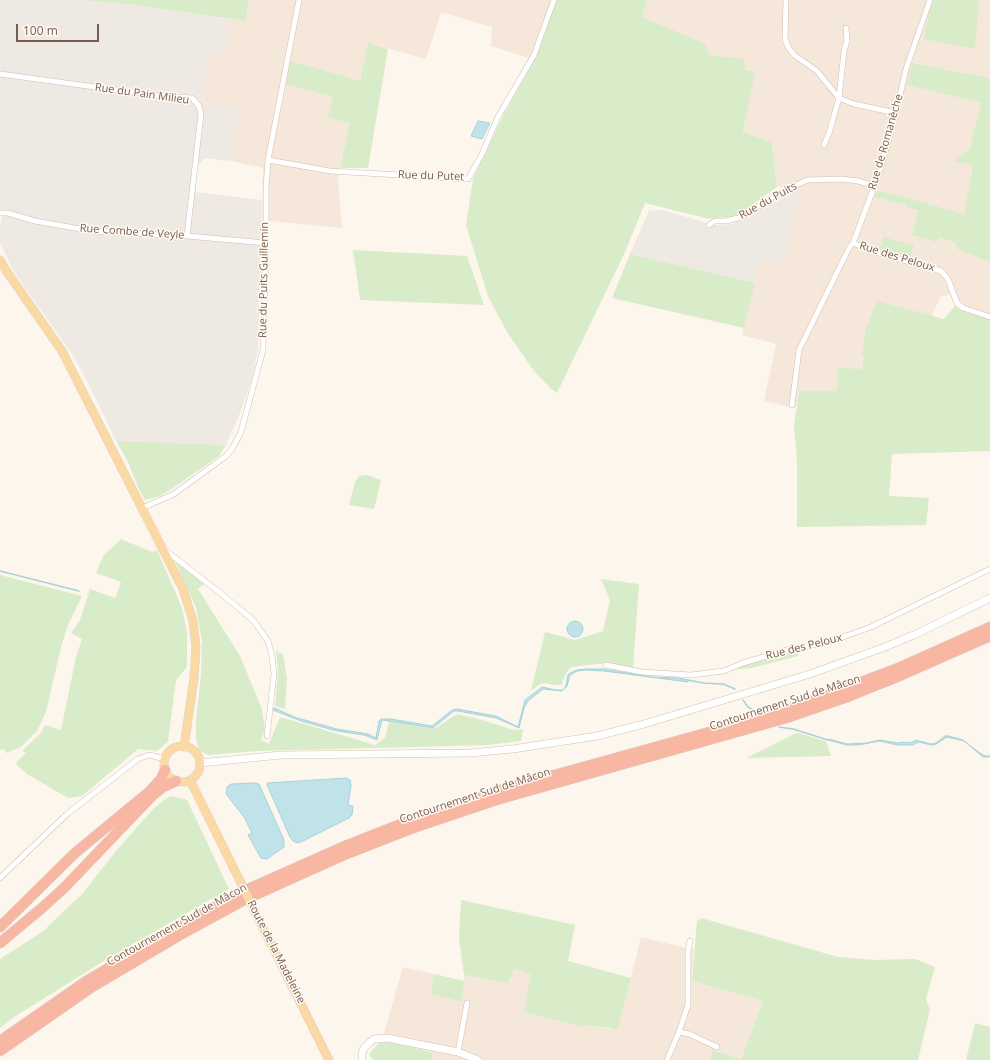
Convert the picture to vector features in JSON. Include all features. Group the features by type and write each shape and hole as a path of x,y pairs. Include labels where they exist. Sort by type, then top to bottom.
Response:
{"highway":[{"name":"Contournement Sud de Mâcon","path":"0,1041 85,982 172,930 246,890 346,846 406,822 497,791 735,725 806,703 896,669 990,627"},
{"name":"Contournement Sud de Mâcon","path":"0,1051 92,987 174,938 246,899 344,855 413,828 496,800 734,733 816,707 920,668 990,636"},
{"path":"0,927 75,853 149,792 161,779 165,770"},
{"path":"0,943 64,888 152,796 164,787 176,781"}],"main road":[{"path":"0,260 62,351 183,589 190,609 196,647 194,678 184,747"},
{"path":"200,763 281,755 470,753 513,749 597,736 764,689 817,671 885,647 916,634 990,598"},
{"path":"184,747 196,754 200,763 198,773 186,782 176,781 168,776 165,770 165,759 173,750 184,747"},
{"name":"Route de la Madeleine","path":"190,780 329,1060"},
{"path":"362,1060 364,1048 370,1042 380,1038 404,1040 458,1052 478,1060"}],"street":[{"name":"Rue du Puits Guillemin","path":"142,508 174,494 226,456 232,449 241,432 263,350 266,188 268,160 300,0"},
{"name":"Rue du Putet","path":"268,160 330,171 468,179 481,156 498,118 534,55 554,0"},
{"path":"786,0 785,39 788,47 794,54 817,71 839,98 854,104 896,113"},
{"name":"Rue de Romanèche","path":"792,405 799,350 849,248 853,243 875,186 896,113 906,69 930,0"},
{"path":"824,145 839,98 844,51 847,40 846,28"},
{"name":"Rue du Pain Milieu","path":"0,74 122,91 192,98 199,106 201,114 187,236"},
{"name":"Rue du Puits","path":"709,225 715,221 726,221 742,217 774,196 807,180 841,179 858,181 875,186"},
{"name":"Rue Combe de Veyle","path":"0,213 8,213 35,221 92,231 187,236 266,243"},
{"name":"Rue des Peloux","path":"853,243 872,251 941,271 948,279 957,303 963,308 990,317"},
{"path":"164,549 253,620 268,641 272,656 274,674 267,736"},
{"name":"Rue des Peloux","path":"606,665 642,672 691,675 724,671 743,663 787,650 829,642 864,629 990,569"},
{"path":"0,878 67,814 138,759 149,755 165,759"},
{"path":"666,1060 679,1032 688,1004 688,951 690,941"},
{"path":"458,1052 466,1003"},
{"path":"679,1032 689,1034 717,1048"}],"shaded area":[{"path":"0,0 81,0 134,5 229,19 224,55 209,53 202,103 239,109 231,161 205,158 197,167 196,192 262,200 258,349 252,379 238,418 226,445 116,441 74,357 14,272 0,243 0,223 2,220 0,208"},
{"path":"249,0 556,0 536,57 525,57 491,46 492,27 441,12 426,59 368,43 360,81 286,84 333,97 350,123 338,175 342,228 270,221 262,218 263,168 231,161 239,109 202,103 209,53 224,55 229,19 246,21"},
{"path":"647,0 990,0 990,78 912,63 908,85 981,103 969,150 954,161 973,165 964,215 878,190 876,197 908,205 907,208 918,210 912,235 939,237 957,243 958,250 990,262 990,319 955,306 950,295 941,296 932,316 912,311 864,356 862,369 838,391 799,391 796,407 789,407 764,401 776,344 742,335 755,283 759,259 783,264 801,185 777,187 772,142 743,132 754,72 709,55 642,17"},
{"path":"801,184 783,264 759,259 755,283 630,254 649,211 663,210 713,225 732,224"},
{"path":"641,937 694,950 692,981 763,1001 741,1059 714,1050 710,1060 431,1060 433,1053 388,1042 384,1033 403,967 434,974 430,994 462,1002 464,975 508,983 514,968 532,974 587,1025 610,1029 619,1026"}],"green space":[{"path":"81,0 249,0 246,21 134,5"},
{"path":"556,0 647,0 642,17 705,44 709,55 743,59 746,70 755,72 743,132 772,142 777,187 737,216 709,219 645,203 625,252 557,393 550,388 534,371 507,332 488,296 466,225 473,179 504,114 536,57"},
{"path":"934,0 979,0 975,49 924,39 931,5"},
{"path":"368,43 388,49 368,168 340,168 350,123 328,118 333,97 286,84 291,61 360,81"},
{"path":"912,63 990,78 990,262 958,250 956,243 939,237 937,242 912,235 918,210 906,208 907,205 875,197 878,190 964,214 973,165 953,161 969,150 981,103 907,85"},
{"path":"883,237 914,245 910,257 880,249"},
{"path":"353,250 467,256 484,305 360,300"},
{"path":"630,254 755,283 744,328 612,298"},
{"path":"877,301 944,319 955,306 990,319 990,451 892,454 889,496 929,498 926,525 797,527 797,461 794,427 799,391 837,391 837,368 862,369 864,356 862,355 866,329"},
{"path":"116,441 226,445 219,456 173,488 160,496 145,500 140,492 128,462"},
{"path":"367,475 381,480 374,509 349,505 355,482 359,476"},
{"path":"121,539 152,552 157,550 182,608 187,632 187,667 176,680 168,742 157,751 138,749 82,796 68,798 27,774 16,764 26,753 22,751 40,734 45,725 61,730 76,657 82,639 71,633 80,620 90,589 115,598 121,582 96,573 104,555"},
{"path":"175,561 204,584 198,589 240,656 262,709 265,730 261,740 269,744 280,717 375,745 385,738 389,722 434,729 457,714 514,730 523,729 521,741 488,745 258,751 208,755 199,750 196,739 202,641 196,608"},
{"path":"0,575 82,596 68,625 61,647 46,712 37,731 21,747 7,753 3,749 0,750"},
{"path":"601,579 639,584 633,669 607,663 571,667 565,675 561,685 545,683 540,684 531,691 545,632 575,640 603,631 610,600"},
{"path":"276,650 283,655 287,678 285,709 275,706 278,670"},
{"path":"797,651 798,656 752,668 731,670 743,665"},
{"path":"798,733 826,741 831,756 746,758 794,734"},
{"path":"170,796 187,800 229,889 112,956 14,1017 0,1028 0,959 42,932 83,893 116,851 155,807"},
{"path":"461,900 575,925 568,961 631,978 619,1026 615,1029 587,1025 583,1027 524,1012 531,974 514,968 508,983 464,975 459,938"},
{"path":"701,918 838,957 873,960 915,959 935,967 926,999 930,1010 918,1060 710,1060 713,1050 741,1059 763,1001 692,981 697,921"},
{"path":"434,974 464,981 462,1002 430,994"},
{"path":"975,1023 990,1027 990,1060 966,1060"},
{"path":"388,1042 433,1053 431,1060 373,1060 369,1054 379,1043"}],"water":[{"path":"478,121 490,123 482,139 471,136"},
{"path":"575,621 581,623 583,629 581,635 575,637 569,635 567,629 569,623"},
{"path":"586,669 603,669 652,677 688,680 688,682 604,671 585,670 577,671 570,675 567,686 563,690 566,686 568,675 570,673 577,670"},
{"path":"542,687 563,690 543,689 528,701 524,708 519,728 496,718 454,711 433,728 382,720 377,740 364,735 337,731 301,721 273,710 273,708 277,709 294,717 337,729 368,734 376,738 379,721 381,719 391,719 432,726 452,710 457,709 496,716 518,727 525,700"},
{"path":"945,736 963,740 977,751 990,757 983,757 964,741 947,737 936,744 932,745 918,742 913,745 898,745 879,741 859,745 847,745 828,740 847,744 866,743 880,740 910,743 916,740 931,744 936,743"},
{"path":"346,778 350,780 351,786 348,805 353,806 352,815 349,818 303,841 298,843 293,841 267,783"},
{"path":"231,784 259,784 284,840 284,847 267,859 261,858 248,835 252,833 244,817 226,794 227,787"}],"waterway":[{"path":"0,571 79,591"},
{"path":"688,680 703,683 723,684 735,689"},
{"path":"743,700 748,707 755,711"},
{"path":"779,727 793,729 828,740"}]}
